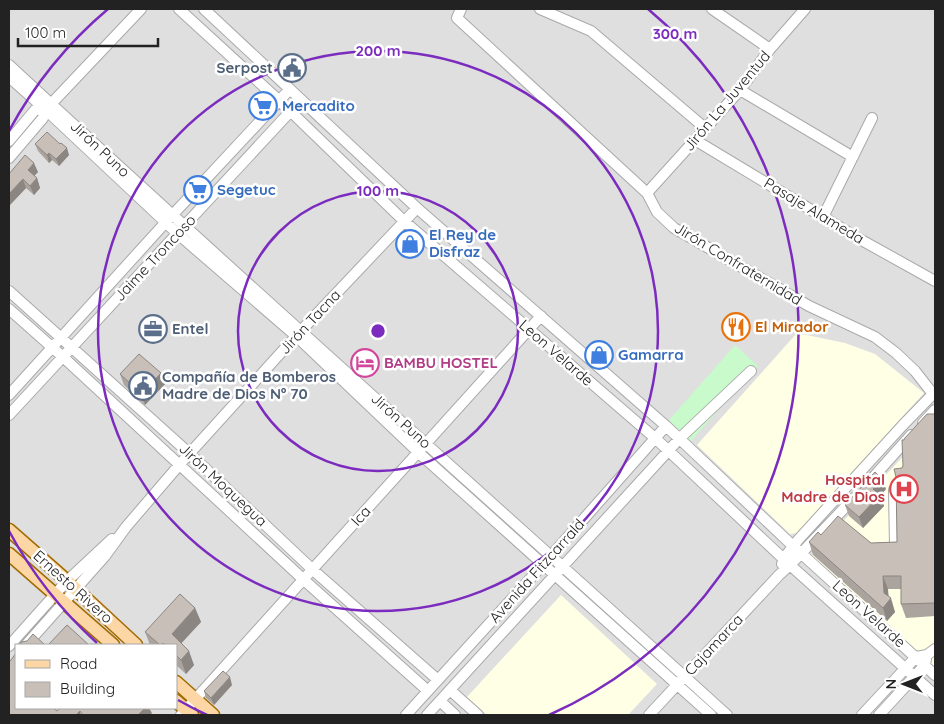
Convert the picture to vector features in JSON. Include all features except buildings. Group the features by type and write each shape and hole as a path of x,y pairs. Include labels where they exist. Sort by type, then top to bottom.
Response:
{"main road":[{"name":"Ernesto Rivero","path":"9,530 72,585 135,644"},
{"name":"Ernesto Rivero","path":"9,554 113,644"},
{"path":"178,684 213,715"}],"street":[{"path":"9,158 43,118 48,107 141,9"},
{"name":"Leon Velarde","path":"179,9 280,101 404,222 655,438 787,562 935,695"},
{"name":"Leon Velarde","path":"204,9 417,208 680,438 793,546 916,657 929,656 935,675"},
{"name":"Jirón Confraternidad","path":"461,9 457,18 647,193 657,212 674,228 809,306 876,337 902,359 934,393"},
{"path":"540,9 591,31 705,128"},
{"path":"712,9 770,50"},
{"name":"Jirón La Juventud","path":"647,193 740,90 770,50 805,9"},
{"name":"Jirón Puno","path":"9,65 48,107 181,230 426,444 563,568 681,680 711,715"},
{"name":"Jirón Puno","path":"9,77 48,107"},
{"name":"Jaime Troncoso","path":"9,395 290,89"},
{"path":"740,90 853,157"},
{"name":"Jaime Troncoso","path":"9,415 301,100"},
{"path":"9,141 35,110 48,107"},
{"path":"823,217 872,118"},
{"name":"Pasaje Alameda","path":"695,140 823,217 935,281"},
{"name":"Jirón Tacna","path":"9,646 105,556 126,527 180,464 299,333 417,208"},
{"name":"Jirón Moquegua","path":"9,291 190,454 313,570 438,680"},
{"name":"Jirón Moquegua","path":"9,309 180,464 304,580 428,691"},
{"name":"Ica","path":"186,713 195,699 541,316"},
{"name":"Jirón Puno","path":"299,333 419,453 542,565 681,680 727,715"},
{"name":"Avenida Fitzcarrald","path":"427,715 680,438 751,370"},
{"path":"112,402 122,392"},
{"path":"787,562 793,546 934,393"},
{"path":"787,562 802,553 841,519 884,465 935,410"},
{"name":"Avenida Fitzcarrald","path":"406,715 666,426"},
{"path":"880,450 884,465"},
{"path":"876,549 895,549 894,490"},
{"path":"828,507 841,519"},
{"name":"Cajamarca","path":"649,715 779,575 787,562"},
{"name":"Jirón Tacna","path":"27,644 60,598"},
{"path":"879,715 914,677 929,656"},
{"path":"862,715 916,657"},
{"path":"450,690 478,715"},
{"path":"440,701 455,715"}],"shaded area":[{"path":"9,9 935,9 935,715 9,715"},
{"path":"797,333 845,343 875,354 924,393 797,533 790,534 697,445"},
{"name":"Hospital Madre de Dios","path":"935,422 935,670 810,557"},
{"path":"561,595 657,684 628,715 487,715 467,697"}],"green space":[{"path":"735,345 758,366 690,442 669,420"}],"place":[{"name":"Serpost","path":"292,68"},
{"name":"Mercadito","path":"263,106"},
{"name":"Segetuc","path":"198,190"},
{"name":"El Rey de Disfraz","path":"410,244"},
{"name":"El Mirador","path":"736,327"},
{"name":"Entel","path":"153,329"},
{"name":"Gamarra","path":"599,355"},
{"name":"BAMBU HOSTEL","path":"365,363"},
{"name":"Compañía de Bomberos Madre de Dios Nº 70","path":"143,386"},
{"name":"Hospital Madre de Dios","path":"904,489"}]}
